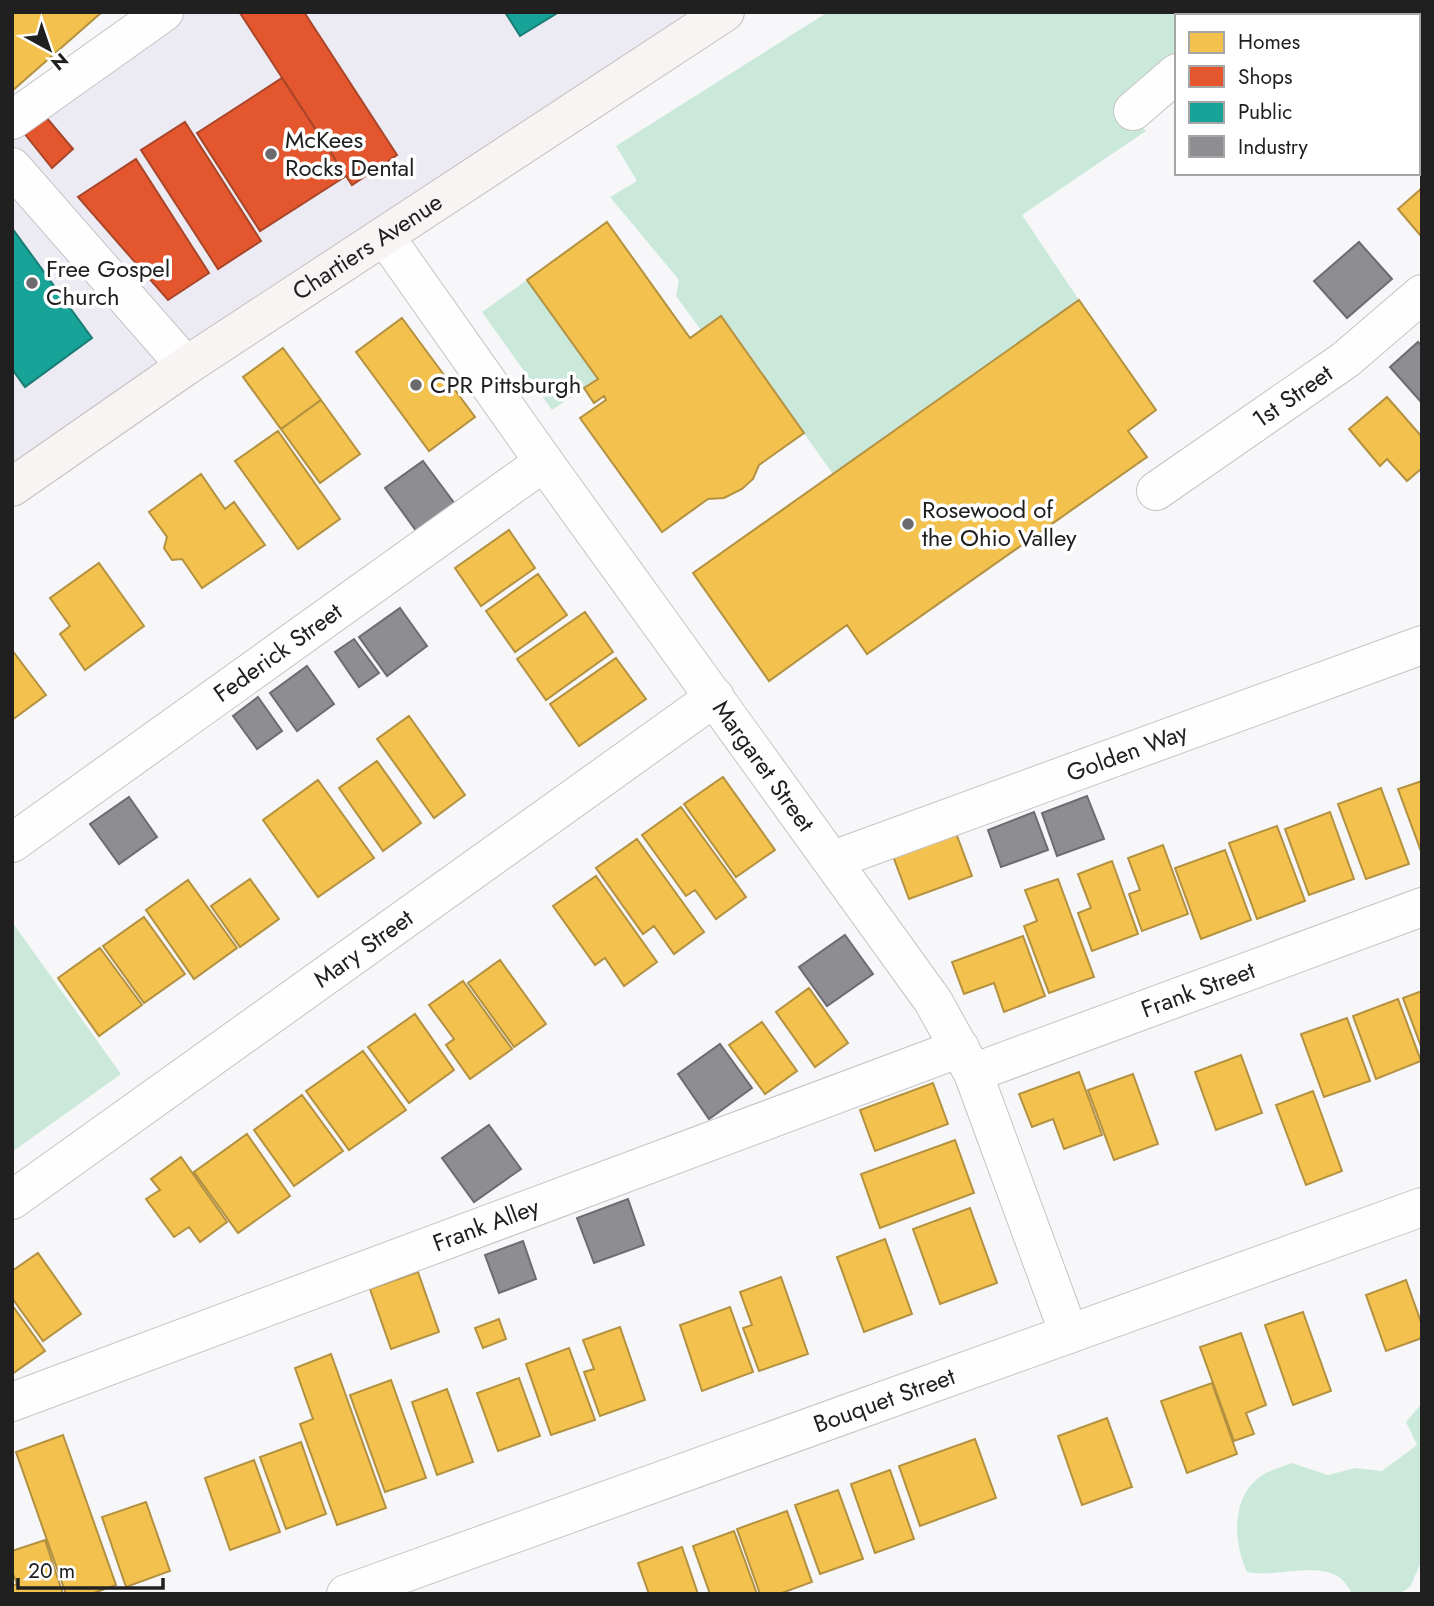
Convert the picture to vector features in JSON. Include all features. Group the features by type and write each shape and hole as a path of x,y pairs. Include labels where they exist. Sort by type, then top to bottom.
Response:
{"main road":[{"name":"Chartiers Avenue","path":"12,487 186,366 386,238 725,12"}],"street":[{"path":"12,120 164,12"},
{"path":"1133,111 1175,75"},
{"path":"12,167 186,366"},
{"name":"Margaret Street","path":"386,238 544,463 933,1001 967,1061 1069,1334"},
{"name":"1st Street","path":"1156,491 1345,360 1422,294"},
{"name":"Federick Street","path":"12,843 544,463"},
{"name":"Golden Way","path":"833,860 1422,645"},
{"name":"Mary Street","path":"12,1200 715,697"},
{"name":"Frank Street","path":"967,1061 1422,907"},
{"name":"Frank Alley","path":"12,1402 967,1061"},
{"name":"Bouquet Street","path":"346,1594 1422,1207"}],"shaded area":[{"path":"164,12 725,12 12,487 12,120"}],"green space":[{"path":"828,12 1243,12 1175,14 1175,72 1128,112 1146,131 1022,215 1079,300 833,474 721,317 701,330 676,296 679,280 610,197 637,181 616,146"},
{"path":"527,280 598,379 552,410 482,312"},
{"path":"12,922 121,1074 12,1152"},
{"path":"1422,1403 1422,1560 1410,1587 1399,1594 1353,1594 1341,1578 1330,1573 1307,1570 1247,1572 1237,1534 1240,1508 1251,1485 1261,1476 1292,1463 1328,1475 1355,1468 1382,1471 1417,1445 1406,1422"}],"building: Homes":[{"path":"12,12 102,12 12,91"},
{"path":"1269,12 1347,12 1293,14"},
{"path":"1420,76 1422,78 1420,106"},
{"path":"1422,188 1422,234 1420,235 1398,209"},
{"path":"607,222 690,338 721,316 804,433 759,465 753,479 742,489 724,498 708,499 662,532 580,418 606,400 604,396 594,403 584,388 598,379 527,280"},
{"name":"Rosewood of the Ohio Valley","path":"1079,300 1156,410 1128,431 1147,457 867,654 847,625 769,681 693,573"},
{"name":"CPR Pittsburgh","path":"402,318 475,417 429,451 356,352"},
{"path":"283,348 321,400 281,429 243,377"},
{"path":"1387,397 1422,437 1422,468 1407,481 1387,459 1380,466 1349,429"},
{"path":"321,400 360,454 320,483 281,429"},
{"path":"278,431 340,519 298,549 235,461"},
{"path":"201,474 225,509 234,502 265,545 202,588 182,559 172,560 164,548 167,537 149,512"},
{"path":"509,530 535,568 481,606 455,568"},
{"path":"99,563 144,626 85,670 60,634 70,626 50,598"},
{"path":"538,574 567,615 515,652 486,611"},
{"path":"585,612 613,652 546,700 517,659"},
{"path":"12,650 46,695 12,720"},
{"path":"616,658 646,699 579,746 550,704"},
{"path":"409,716 465,795 434,818 377,739"},
{"path":"377,761 421,823 383,851 339,788"},
{"path":"723,777 775,850 736,877 684,804"},
{"path":"318,780 374,858 318,897 263,820"},
{"path":"1422,781 1422,854 1398,789"},
{"path":"1381,788 1409,864 1366,879 1338,804"},
{"path":"681,807 746,897 716,919 695,890 686,896 642,835"},
{"path":"1330,812 1354,879 1309,895 1285,829"},
{"path":"953,825 972,876 909,899 890,848"},
{"path":"1277,826 1305,901 1257,919 1229,843"},
{"path":"637,839 704,932 674,954 654,926 643,934 596,868"},
{"path":"1163,845 1188,914 1142,931 1129,894 1140,890 1128,858"},
{"path":"1225,850 1251,920 1201,939 1175,868"},
{"path":"1112,861 1138,934 1092,951 1078,913 1091,908 1078,874"},
{"path":"596,876 657,962 624,986 605,958 595,965 553,906"},
{"path":"250,879 279,919 240,947 211,906"},
{"path":"1058,879 1094,977 1049,993 1024,926 1037,921 1025,890"},
{"path":"188,880 237,948 194,979 146,910"},
{"path":"144,917 185,974 144,1003 103,946"},
{"path":"1023,936 1045,996 1004,1012 994,983 964,994 952,962"},
{"path":"100,948 142,1005 99,1036 58,978"},
{"path":"500,960 546,1024 514,1047 468,983"},
{"path":"463,981 512,1049 470,1079 446,1045 454,1039 429,1005"},
{"path":"809,988 848,1043 815,1067 776,1012"},
{"path":"1422,991 1422,1049 1403,998"},
{"path":"1398,999 1421,1061 1376,1079 1353,1016"},
{"path":"415,1014 454,1070 409,1103 368,1047"},
{"path":"1347,1018 1370,1081 1324,1097 1301,1034"},
{"path":"762,1022 797,1071 765,1094 729,1045"},
{"path":"363,1051 406,1110 349,1150 306,1091"},
{"path":"1241,1055 1262,1113 1216,1130 1195,1072"},
{"path":"1079,1072 1102,1135 1064,1149 1053,1119 1032,1127 1019,1094"},
{"path":"1133,1074 1158,1144 1114,1160 1088,1090"},
{"path":"933,1083 948,1124 875,1151 860,1110"},
{"path":"1313,1091 1342,1171 1306,1185 1276,1105"},
{"path":"302,1095 343,1151 294,1186 254,1130"},
{"path":"247,1134 290,1196 238,1233 194,1172"},
{"path":"955,1140 974,1193 880,1228 861,1174"},
{"path":"181,1157 227,1222 200,1242 189,1227 174,1237 146,1199 160,1190 151,1179"},
{"path":"970,1208 997,1283 940,1304 913,1229"},
{"path":"885,1239 912,1314 864,1332 837,1257"},
{"path":"38,1253 81,1314 43,1341 12,1298 12,1271"},
{"path":"418,1272 439,1332 391,1349 370,1289"},
{"path":"781,1277 808,1354 759,1371 743,1328 752,1325 740,1292"},
{"path":"1406,1280 1422,1325 1422,1338 1386,1351 1366,1295"},
{"path":"12,1305 45,1351 12,1374"},
{"path":"730,1307 753,1372 702,1391 680,1325"},
{"path":"1303,1312 1331,1391 1293,1405 1265,1325"},
{"path":"499,1319 506,1339 483,1348 475,1328"},
{"path":"620,1327 645,1400 600,1416 584,1372 594,1369 583,1340"},
{"path":"1241,1333 1266,1405 1246,1413 1254,1434 1234,1441 1200,1347"},
{"path":"569,1348 595,1420 551,1435 526,1364"},
{"path":"331,1354 386,1508 337,1525 300,1424 313,1419 295,1368"},
{"path":"519,1378 540,1436 498,1451 477,1393"},
{"path":"391,1380 426,1478 385,1492 350,1395"},
{"path":"1212,1383 1237,1454 1187,1473 1161,1401"},
{"path":"447,1389 473,1462 437,1475 412,1402"},
{"path":"1107,1418 1132,1487 1082,1505 1058,1436"},
{"path":"63,1435 116,1585 91,1594 66,1594 16,1452"},
{"path":"975,1439 996,1498 920,1526 899,1466"},
{"path":"301,1442 326,1514 286,1529 260,1457"},
{"path":"254,1460 280,1532 230,1550 205,1478"},
{"path":"890,1470 914,1539 875,1553 851,1484"},
{"path":"838,1490 863,1559 820,1574 795,1505"},
{"path":"146,1502 170,1571 126,1587 102,1517"},
{"path":"787,1511 812,1582 779,1594 760,1594 737,1529"},
{"path":"734,1531 757,1594 710,1594 693,1546"},
{"path":"45,1540 63,1594 12,1594 12,1586 17,1584 12,1571 12,1551"},
{"path":"682,1547 698,1594 649,1594 638,1563"}],"building: Shops":[{"path":"304,12 397,155 352,185 240,13"},
{"name":"McKees Rocks Dental","path":"282,78 346,176 260,231 197,133"},
{"path":"45,116 73,149 52,168 24,133"},
{"path":"185,122 261,241 218,269 141,150"},
{"path":"136,159 209,273 168,300 78,197"}],"building: Public":[{"path":"505,12 559,12 520,36"},
{"name":"Free Gospel Church","path":"12,228 92,338 25,387 12,369"}],"building: Industry":[{"path":"1359,242 1392,279 1347,318 1314,281"},
{"path":"1418,342 1422,346 1422,403 1390,367"},
{"path":"423,461 455,504 417,532 385,488"},
{"path":"400,608 427,646 387,676 359,637"},
{"path":"354,639 379,673 359,687 335,652"},
{"path":"307,666 334,704 297,731 270,693"},
{"path":"258,697 282,731 257,749 233,716"},
{"path":"1087,796 1104,839 1057,856 1042,813"},
{"path":"129,797 157,837 119,864 90,824"},
{"path":"1034,812 1048,850 1001,867 988,830"},
{"path":"845,935 873,974 827,1006 799,967"},
{"path":"720,1044 752,1088 709,1119 678,1074"},
{"path":"489,1125 521,1169 474,1202 442,1158"},
{"path":"628,1199 644,1245 594,1263 577,1218"},
{"path":"523,1241 536,1279 499,1293 485,1255"}],"place":[{"name":"McKees Rocks Dental","path":"271,154"},
{"name":"Free Gospel Church","path":"32,283"},
{"name":"CPR Pittsburgh","path":"416,385"},
{"name":"Rosewood of the Ohio Valley","path":"908,524"}]}
